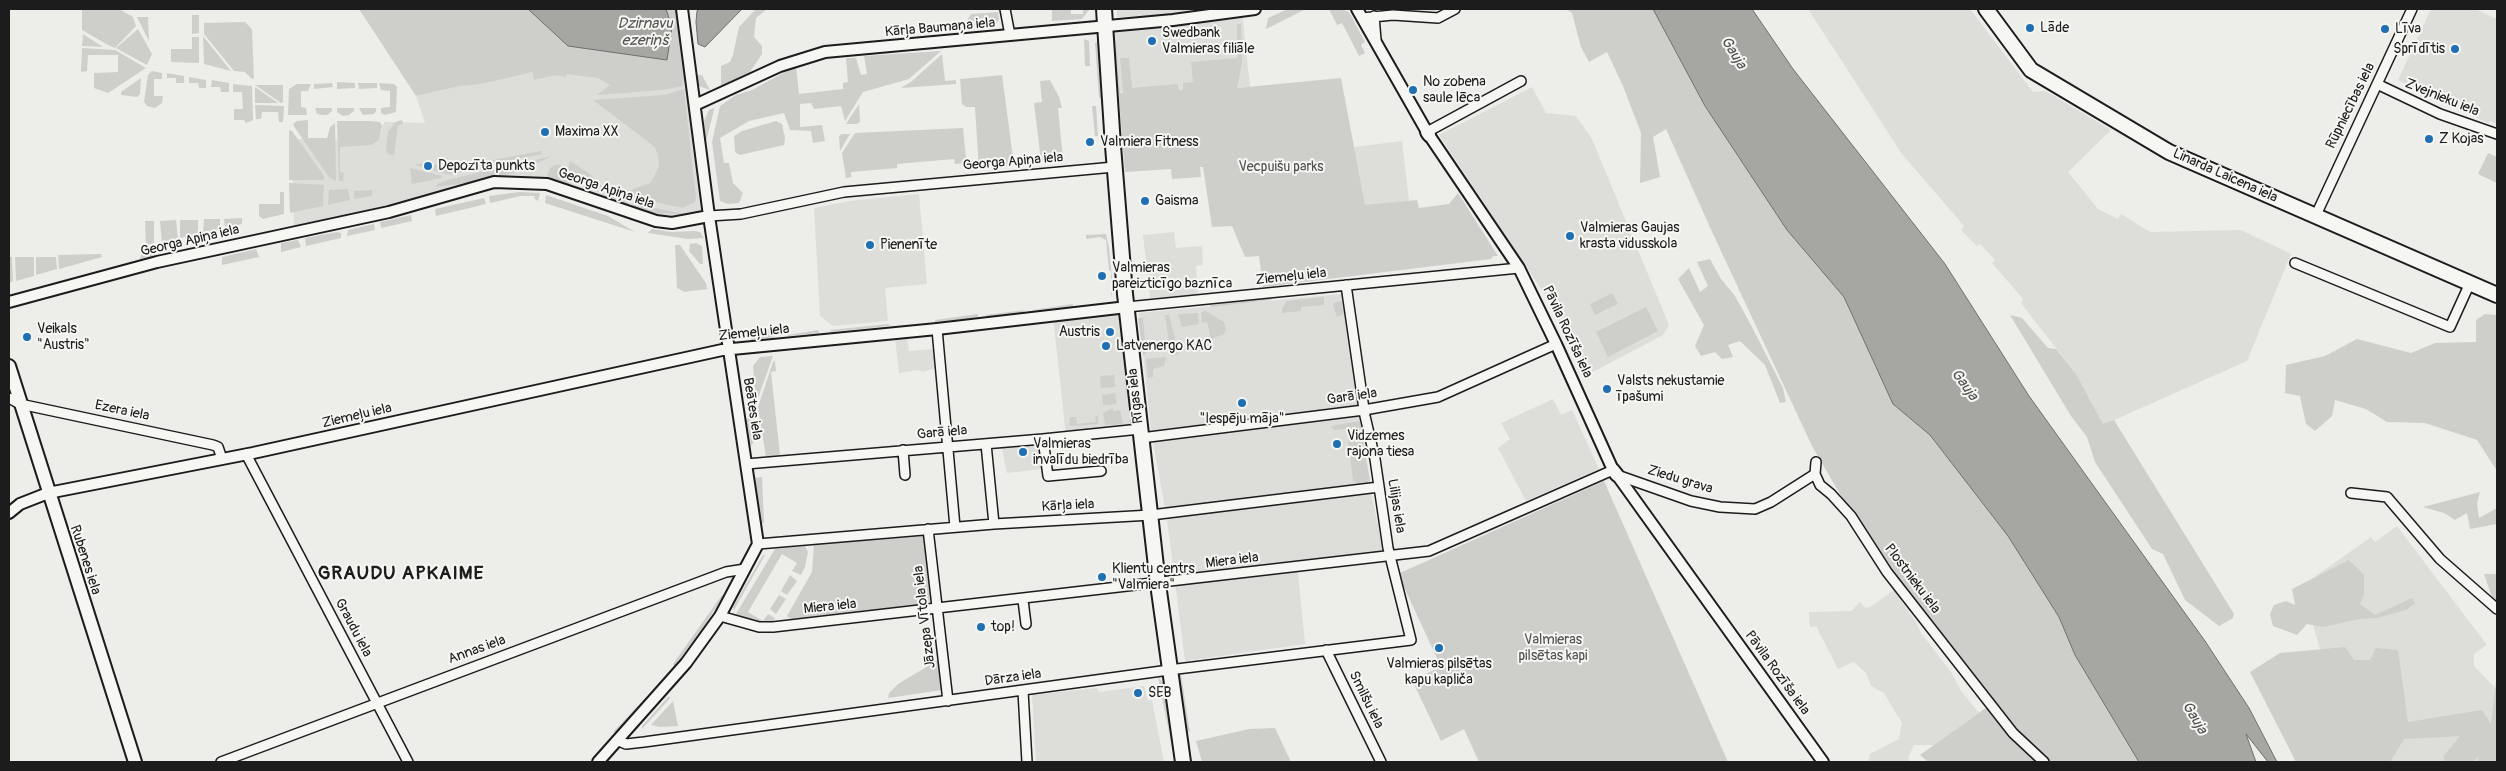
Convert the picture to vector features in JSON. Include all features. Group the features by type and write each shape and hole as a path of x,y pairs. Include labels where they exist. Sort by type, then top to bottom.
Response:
{"main road":[{"name":"Rīgas iela","path":"1106,9 1114,167 1127,307 1158,584 1182,762"},
{"name":"Linarda Laicena iela","path":"1986,9 2031,70 2186,161 2316,215 2497,295"},
{"name":"Rubenes iela","path":"9,366 14,401 48,493 134,762"},
{"name":"Rīgas iela","path":"1174,704 1186,736 1191,762"}],"street":[{"name":"Beātes iela","path":"682,9 709,216 758,544"},
{"path":"1005,9 1010,35"},
{"name":"Kārļa Baumaņa iela","path":"695,105 780,66 825,52 1106,26 1255,9"},
{"path":"1359,14 1438,18 1455,9"},
{"name":"Rūpniecības iela","path":"2316,215 2412,9"},
{"name":"Pāvila Rozīša iela","path":"1359,14 1428,134 1519,268 1615,473 1823,762"},
{"path":"1374,16 1377,48"},
{"path":"1428,134 1521,81"},
{"name":"Zvejnieku iela","path":"2377,84 2440,114 2497,134"},
{"name":"Georga Apiņa iela","path":"9,302 157,262 389,212 494,182 547,184 656,221 672,223 709,216 741,214 844,192 1114,167"},
{"path":"2295,263 2450,327 2470,283"},
{"name":"Ziemeļu iela","path":"9,513 20,504 48,493 246,454 729,348 937,329 1127,307 1519,268"},
{"name":"Lilijas iela","path":"1347,285 1364,410 1390,557 1411,640"},
{"path":"937,329 955,527"},
{"name":"Garā iela","path":"746,464 948,446 1140,433 1364,410 1438,397 1556,344"},
{"name":"Ezera iela","path":"14,401 214,445 218,448 222,459"},
{"path":"1044,440 1048,476 1101,471"},
{"path":"986,444 994,524"},
{"path":"903,450 905,475"},
{"name":"Graudu iela","path":"246,454 408,762"},
{"path":"1815,474 1816,462"},
{"name":"Ziedu grava","path":"1615,473 1691,501 1720,507 1755,509 1771,502 1815,474"},
{"name":"Miera iela","path":"720,616 759,627 773,627 1023,600 1429,551 1615,473"},
{"name":"Plostnieku iela","path":"1815,474 1820,485 1851,516 1887,572 2013,733 2044,762"},
{"name":"Kārļa iela","path":"758,544 994,524 1150,515 1379,487"},
{"path":"2351,493 2387,497 2440,558 2497,609"},
{"name":"Jāzepa Vītola iela","path":"928,529 948,701"},
{"path":"598,762 619,741 686,663 720,616 758,544"},
{"name":"Annas iela","path":"221,762 708,579 745,569"},
{"path":"1023,600 1026,624"},
{"name":"Dārza iela","path":"619,741 626,744 644,742 1170,670 1411,640"},
{"name":"Smilšu iela","path":"1326,650 1381,762"},
{"path":"1023,691 1027,762"}],"shaded area":[{"path":"1117,9 1193,9 1193,13 1117,17"},
{"path":"1377,9 1451,9 1437,16"},
{"path":"1808,9 1970,9 2033,92 2046,91 2111,130 2068,172 2098,209 2118,219 2121,214 2150,232 2241,230 2291,254 2247,361 2103,425 2076,374 2021,303 2023,299 1992,263 1995,260 1980,244 1977,246 1961,230 1964,226 1902,154"},
{"name":"Sprīdītis","path":"2431,9 2475,9 2497,19 2497,126 2495,123 2490,121 2488,123 2398,80"},
{"path":"1242,12 1250,87 1109,93 1106,26"},
{"path":"550,65 692,82 709,216 672,223 547,184 494,182 294,232 292,139 379,140 384,122 425,123 416,96"},
{"name":"Valmieras Gaujas krasta vidusskola","path":"1532,87 1546,113 1576,116 1592,139 1669,325 1663,335 1587,375 1547,298 1439,135"},
{"path":"1402,141 1409,201 1365,206 1354,147"},
{"name":"Pienenīte","path":"919,194 927,284 885,288 888,321 833,326 820,316 814,208 849,201"},
{"path":"1174,232 1176,248 1202,246 1203,265 1196,266 1198,295 1150,298 1143,235"},
{"path":"1342,294 1370,488 1384,553 1297,563 1305,644 1185,661 1167,519 1151,431 1139,313"},
{"path":"1127,307 1140,429 1066,437 1053,316"},
{"path":"895,338 907,338 909,351 933,349 935,368 923,372 918,370 899,373"},
{"path":"1553,399 1561,415 1572,410 1599,469 1526,501 1498,448 1510,439 1501,423"},
{"path":"1041,445 1042,469 1007,473 1002,448"},
{"path":"2397,526 2487,645 2474,654 2474,666 2497,690 2497,762 2339,762 2346,740 2302,586 2371,537 2375,542"},
{"path":"1894,590 1916,622 1921,633 1951,672 1961,691 1979,713 1934,745 1914,745 1908,758 1910,762 1868,762 1870,754 1899,739 1902,723 1884,693 1871,686 1866,673 1854,662 1838,669 1816,626 1810,627 1809,612 1851,611 1860,602 1865,608 1870,607"},
{"path":"1144,686 1148,701 1152,700 1164,762 1036,762 1032,695 1097,688 1099,692"}],"green space":[{"path":"82,9 119,9 133,17 136,26 115,48 82,30"},
{"path":"359,9 682,9 692,82 682,81 683,86 662,90 597,95 610,85 598,78 567,74 566,77 555,75 534,80 532,70 532,72 481,84 460,86 416,96"},
{"path":"756,9 767,9 756,18 754,37 762,46 762,54 750,72 721,86 721,66 730,62 739,27"},
{"path":"1052,9 1071,9 1071,14 1083,14 1083,9 1089,10 1082,19 1052,21"},
{"path":"1288,9 1306,9 1266,29 1268,18"},
{"path":"1329,9 1341,9 1349,12 1365,42 1361,45 1365,53 1359,56 1342,23 1337,25"},
{"path":"1566,9 1653,9 1705,106 1787,230 1844,297 1893,404 1930,435 2008,536 2059,617 2075,655 2139,762 1928,762 1920,755 1990,705 1886,573 1812,446 1666,129 1653,137 1660,177 1640,183 1641,133 1623,86 1607,52 1589,62 1581,47 1572,13"},
{"path":"998,12 999,20 996,23 962,29 971,14"},
{"path":"192,15 199,15 199,33 192,34"},
{"path":"137,17 148,17 149,41"},
{"path":"245,22 252,29 254,78 252,79 245,72 234,71 204,34 204,23"},
{"name":"Vecpuišu parks","path":"1237,24 1241,24 1242,62 1237,88 1341,78 1365,205 1417,200 1419,208 1449,204 1458,193 1498,256 1493,256 1491,259 1263,287 1259,256 1245,257 1232,226 1212,227 1203,167 1200,167 1201,177 1172,179 1171,169 1125,172 1114,40 1116,42 1120,93 1123,93 1120,58 1129,58 1132,88 1178,84 1179,90 1183,90 1183,83 1193,82 1191,62 1237,58"},
{"path":"138,29 152,54 147,65 116,48"},
{"path":"83,34 103,47 82,46"},
{"path":"203,36 231,71 204,64"},
{"path":"192,37 199,37 199,63 171,62 171,49 192,49"},
{"path":"1084,39 1089,41 1090,66 1085,66"},
{"path":"1098,41 1102,100 1099,97 1095,43"},
{"path":"82,48 115,50 146,68 108,93 94,88 94,73 118,72 118,55 88,55 87,71 81,72"},
{"path":"941,51 909,79 863,92 845,121 841,106 814,109 811,103 800,104 800,127 822,125 825,141 813,143 811,131 790,130 784,113 749,121 720,138 724,163 729,163 733,183 743,193 739,203 728,204 720,201 712,142 720,106 736,95 752,90 796,66 799,94 843,89 843,83 848,82 846,58 856,58 861,75 867,74 864,56"},
{"path":"942,54 945,81 956,80 956,84 901,88 912,81"},
{"path":"152,71 162,73 162,79 154,79 154,96 163,96 162,103 155,108 147,106 144,102 148,75"},
{"path":"167,73 184,76 184,83 176,83 176,78 167,78"},
{"path":"697,75 702,75 710,90 699,86"},
{"path":"1002,75 1014,165 998,168 999,163 986,163 985,168 979,169 975,107 966,107 962,104 960,79"},
{"path":"189,77 206,80 206,88 199,88 198,83 189,83"},
{"path":"141,78 140,94 137,97 121,95 121,92"},
{"path":"212,80 229,83 229,92 221,92 220,87 211,87"},
{"path":"1050,80 1059,97 1062,108 1058,108 1063,159 1041,161 1034,103 1042,102 1040,81"},
{"path":"337,82 355,83 355,88 337,89"},
{"path":"332,83 333,87 314,89 314,84"},
{"path":"358,83 377,83 377,88 359,89"},
{"path":"379,83 394,84 397,87 396,112 385,115 381,113 381,108 390,107 390,91 381,90"},
{"path":"233,84 252,86 253,120 246,123 244,120 234,120 234,109 243,109 242,92 233,92"},
{"path":"297,84 311,84 308,91 301,91 301,107 306,108 307,115 288,115 289,89"},
{"path":"255,85 283,85 283,102 281,103"},
{"path":"255,87 278,103 255,103"},
{"path":"684,89 695,202 683,208 630,197 631,190 650,183 655,175 659,166 655,147 593,100 664,95"},
{"path":"859,104 860,122 857,124 846,124"},
{"path":"255,105 284,106 283,122 279,122 278,112 262,112 261,119 256,119"},
{"path":"1092,106 1096,106 1098,136 1095,136"},
{"path":"315,108 332,108 332,111 327,115 322,115 317,114"},
{"path":"337,108 354,108 354,111 349,115 343,116 337,112"},
{"path":"359,108 376,108 376,111 374,114 363,115"},
{"path":"714,108 706,142 704,121 709,110"},
{"path":"308,120 308,138 327,138 330,127 335,123 336,181 329,177 293,124 297,121"},
{"path":"402,120 403,124 398,125 394,155 390,155 386,151 388,131 396,122"},
{"path":"337,121 380,122 382,126 379,140 371,145 340,147 340,172 344,173 343,181 339,181"},
{"path":"776,121 782,124 785,138 784,145 740,155 735,152 734,136 742,131"},
{"path":"963,128 966,158 964,163 955,164 954,159 897,164 897,168 851,172 851,177 846,178 842,153 855,133"},
{"path":"289,130 292,131 324,176 324,180 289,180"},
{"path":"850,134 840,151 839,136"},
{"path":"541,151 542,154 493,164 493,160"},
{"path":"2488,153 2497,157 2497,183 2478,174"},
{"path":"552,156 521,171 474,182 435,187 439,183 451,179"},
{"path":"432,161 433,165 438,164 440,171 483,162 483,166 450,175 415,165"},
{"path":"570,161 590,174 603,187 626,200 628,202 627,206 600,189 575,179 568,170"},
{"path":"557,164 561,165 563,174 571,185 547,176 550,168"},
{"path":"410,168 442,176 441,178 412,184"},
{"path":"289,183 324,185 323,206 290,213"},
{"path":"348,189 350,200 328,205 329,190"},
{"path":"372,190 372,196 354,199 354,191"},
{"path":"280,192 284,192 284,214 263,219 259,216 259,204 280,204"},
{"path":"519,192 540,193 538,201 534,196 521,196 490,203 489,196"},
{"path":"546,195 608,216 635,232 545,203"},
{"path":"484,198 486,204 436,216 435,209"},
{"path":"634,204 685,214 651,213 631,208"},
{"path":"411,215 412,221 381,228 380,222"},
{"path":"242,218 242,224 225,228 224,219"},
{"path":"204,219 220,219 220,229 203,232"},
{"path":"176,220 178,239 162,243 160,221"},
{"path":"180,220 198,220 198,234 180,238"},
{"path":"145,221 154,221 154,243 146,246"},
{"path":"374,224 375,230 347,236 348,230"},
{"path":"652,229 671,232 700,232 704,238 688,239 648,233"},
{"path":"337,232 341,233 341,238 306,246 305,238"},
{"path":"1106,234 1109,248 1113,287 1111,298 1111,271 1109,270 1106,240 1100,237 1086,239 1086,235"},
{"path":"298,240 301,247 281,252 281,243"},
{"path":"696,243 702,246 703,264 700,264 689,251 690,244"},
{"path":"675,245 680,245 706,283 707,289 684,292 677,288"},
{"path":"154,248 152,258 139,261 142,253"},
{"path":"256,249 259,257 222,265 222,257"},
{"path":"101,254 102,257 59,269 58,255"},
{"path":"9,257 12,257 13,281 9,283"},
{"path":"15,257 34,257 34,276 16,281"},
{"path":"36,257 56,257 57,269 36,275"},
{"path":"1710,259 1721,279 1735,296 1751,325 1783,388 1786,402 1780,403 1765,365 1740,341 1728,345 1733,357 1722,359 1715,352 1701,356 1695,346 1704,325 1678,279 1689,268 1700,292 1708,286 1697,262"},
{"path":"1612,293 1618,304 1595,315 1590,304"},
{"path":"1324,297 1324,305 1301,307 1301,311 1282,313 1282,309 1287,301"},
{"path":"1270,298 1272,300 1211,307 1210,305"},
{"path":"1341,301 1344,314 1337,317 1333,306 1334,303"},
{"path":"1073,304 1073,308 1033,311 1033,310"},
{"path":"1646,307 1658,331 1608,357 1596,332"},
{"path":"1025,310 1022,314 989,317 985,315"},
{"path":"1206,311 1224,322 1226,329 1224,334 1211,339 1207,322 1202,323 1201,312"},
{"path":"1198,313 1199,324 1182,327 1178,314"},
{"path":"978,314 978,318 935,323 935,320"},
{"path":"2485,314 2497,315 2497,471 2477,440 2425,423 2387,422 2366,409 2335,400 2332,416 2315,431 2306,424 2300,396 2285,393 2286,365 2325,356 2357,339 2411,353 2435,343 2476,342 2476,320"},
{"path":"1165,315 1169,315 1179,354 1171,356"},
{"path":"2010,315 2022,318 2048,348 2056,349 2076,374 2103,424 2114,420 2234,614 2233,618 2219,626 2185,600 2163,554 2152,549 2095,462 2087,437 2071,416"},
{"path":"1138,318 1143,318 1146,353 1143,356"},
{"path":"890,325 831,332 830,330"},
{"path":"765,327 774,334 773,338 751,340 752,335"},
{"path":"818,330 819,333 788,336 788,335"},
{"path":"773,356 756,404 753,366 760,357"},
{"path":"1166,357 1164,366 1153,369 1153,377 1148,378 1146,359"},
{"path":"775,361 776,371 771,372 780,455 766,457 758,407 773,362"},
{"path":"1114,375 1115,387 1101,388 1100,376"},
{"path":"1115,393 1117,404 1103,405 1102,395"},
{"path":"1113,408 1113,411 1120,410 1123,424 1105,425 1103,413"},
{"path":"1095,416 1098,416 1098,424 1069,426 1070,417 1076,417 1077,424 1096,422"},
{"path":"754,418 757,438 749,448 744,419"},
{"path":"1360,421 1370,481 1359,483 1353,481 1347,429 1334,430 1331,426"},
{"path":"762,477 764,523 759,524 754,478"},
{"name":"Valmieras pilsētas kapi","path":"1604,481 1728,762 1479,762 1464,729 1441,741 1412,680 1441,667 1398,574"},
{"path":"2480,492 2477,503 2479,518 2497,508 2497,524 2470,529 2467,513 2455,520 2444,513 2423,507"},
{"path":"922,536 927,539 932,599 925,605 791,619 787,616 812,572 814,544"},
{"path":"805,546 808,552 801,575 792,571 797,563 782,554 748,612 763,621 768,614 775,618 774,621 770,624 747,622 736,614 775,549"},
{"path":"763,555 765,555 734,610 733,607"},
{"path":"2349,560 2364,575 2364,594 2360,604 2375,615 2412,598 2415,603 2406,610 2376,618 2359,619 2323,627 2307,624 2297,635 2273,626 2270,614 2274,605 2286,601 2295,605 2292,589"},
{"path":"2484,574 2497,574 2497,612"},
{"path":"790,575 797,581 787,595 781,591"},
{"path":"722,595 700,633 674,666 673,664"},
{"path":"779,595 786,599 776,614 770,609"},
{"path":"2345,647 2354,660 2370,660 2376,648 2398,650 2408,722 2482,710 2491,724 2497,673 2497,762 2478,762 2479,756 2473,762 2446,762 2443,757 2460,736 2404,739 2390,762 2296,762 2250,672 2280,653"},
{"path":"938,660 942,690 888,698 889,693 898,684"},
{"path":"1181,674 1190,733 1188,731 1178,680"},
{"path":"1158,677 1165,685 1178,762 1175,762"},
{"path":"647,696 617,732 614,733 614,731"},
{"path":"668,697 671,697 642,729 642,726"},
{"path":"673,701 678,726 660,727 651,725"},
{"path":"1275,728 1291,762 1202,762 1196,741 1249,729"}],"water":[{"name":"Dzirnavu ezeriņš","path":"528,9 666,9 672,27 667,60 568,46"},
{"name":"Dzirnavu ezeriņš","path":"699,9 742,9 705,47 698,44 696,22"},
{"name":"Gauja","path":"1653,9 1752,9 1793,69 1945,264 2029,396 2205,641 2249,708 2277,762 2268,762 2246,734 2256,762 2139,762 2075,655 2059,617 2008,536 1930,435 1893,404 1844,297 1787,230 1705,106"}],"place":[{"name":"Lāde","path":"2030,28"},
{"name":"Līva","path":"2385,29"},
{"name":"Swedbank Valmieras filiāle","path":"1152,41"},
{"name":"Sprīdītis","path":"2455,49"},
{"name":"No zobena saule lēca","path":"1413,90"},
{"name":"Maxima XX","path":"545,132"},
{"name":"Z Kojas","path":"2429,139"},
{"name":"Valmiera Fitness","path":"1090,142"},
{"name":"Depozīta punkts","path":"428,166"},
{"name":"Gaisma","path":"1145,201"},
{"name":"Valmieras Gaujas krasta vidusskola","path":"1570,236"},
{"name":"Pienenīte","path":"870,245"},
{"name":"Valmieras pareizticīgo baznīca","path":"1102,276"},
{"name":"Austris","path":"1110,332"},
{"name":"Veikals \"Austris\"","path":"27,337"},
{"name":"Latvenergo KAC","path":"1106,346"},
{"name":"Valsts nekustamie īpašumi","path":"1607,389"},
{"name":"\"Iespēju māja\"","path":"1242,403"},
{"name":"Vidzemes rajona tiesa","path":"1337,444"},
{"name":"Valmieras invalīdu biedrība","path":"1023,452"},
{"name":"Klientu centrs \"Valmiera\"","path":"1102,577"},
{"name":"top!","path":"981,627"},
{"name":"Valmieras pilsētas kapu kapliča","path":"1439,648"},
{"name":"SEB","path":"1138,693"}],"district":[{"name":"GRAUDU APKAIME","path":"401,574"}]}
